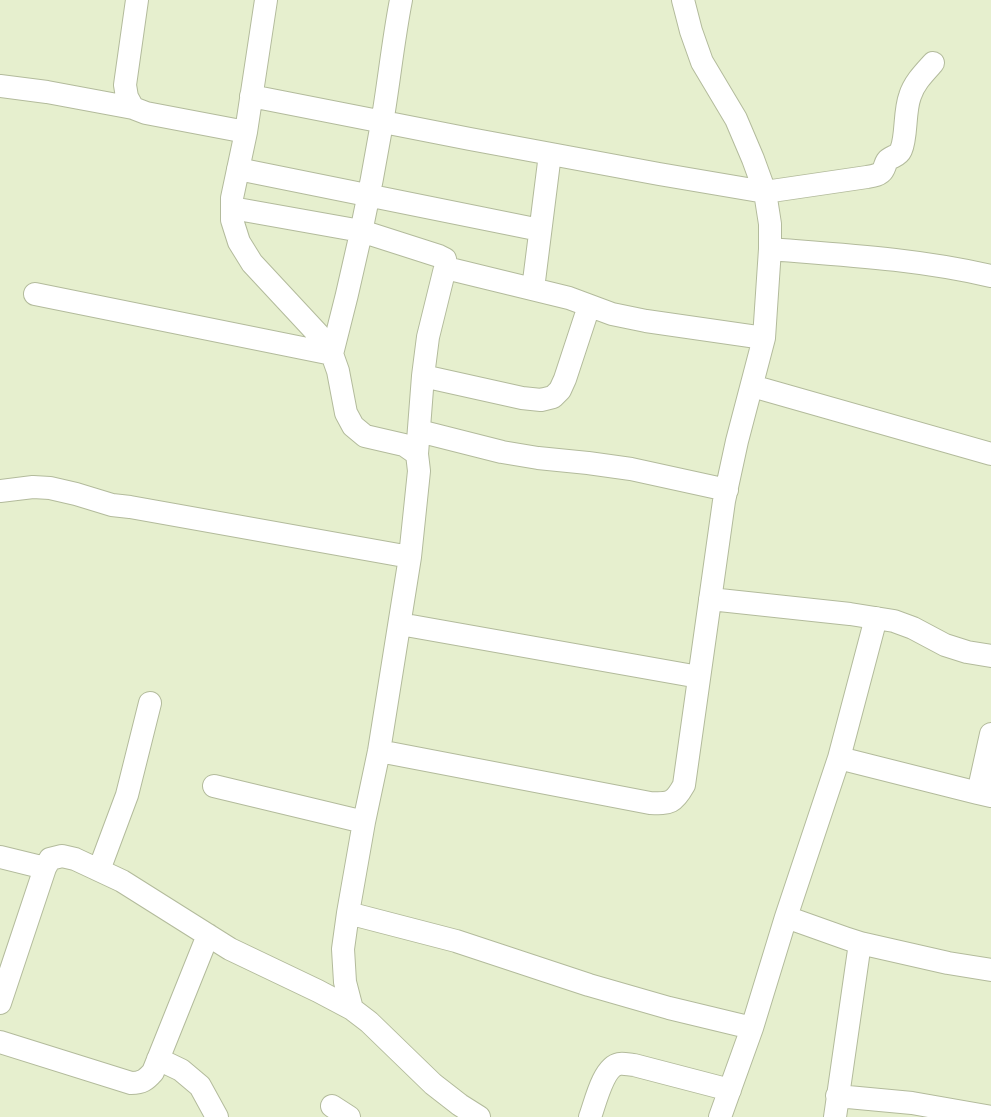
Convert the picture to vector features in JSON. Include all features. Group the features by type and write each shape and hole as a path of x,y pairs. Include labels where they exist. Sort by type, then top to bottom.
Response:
{"street":[{"path":"133,108 127,97 125,85 137,0"},
{"path":"266,0 246,132 232,198 232,220 239,242 252,263 318,334 332,354 338,371 346,413 353,426 365,436 404,445 417,454"},
{"path":"332,354 361,231 382,122 393,41 401,0"},
{"path":"379,751 650,803 665,803 677,798 684,785 727,490 764,338 770,249 770,224 765,192 753,159 736,119 702,62 691,31 683,0"},
{"path":"251,96 550,154 765,192 867,177 878,175 882,172 886,162 890,158 898,155 901,151 906,112 910,96 918,81 933,63"},
{"path":"0,86 47,92 133,108 146,112 246,132"},
{"path":"533,289 550,154"},
{"path":"238,169 540,230"},
{"path":"232,208 361,231 439,256 445,260 446,264 428,337 423,376 417,454 419,471 410,557 400,624 379,751 364,822 348,913 344,949 345,982 352,1009"},
{"path":"770,249 900,259 964,269 991,276"},
{"path":"446,268 569,298 612,314 646,321 764,338"},
{"path":"35,294 332,354"},
{"path":"423,376 522,398 541,400 553,397 560,390 565,379 590,306"},
{"path":"752,386 991,454"},
{"path":"419,431 502,452 538,458 631,469 727,490"},
{"path":"0,491 34,487 50,488 112,505 410,557"},
{"path":"710,599 850,614 894,621 913,628 945,645 967,652 991,656"},
{"path":"720,1117 752,1028 786,917 839,758 876,618"},
{"path":"400,624 699,677"},
{"path":"99,870 127,795 150,703"},
{"path":"839,758 984,795 991,734"},
{"path":"214,786 364,822"},
{"path":"0,1003 45,868 50,859 62,856 75,859 122,881 230,949 352,1009 370,1022 433,1084 460,1105 479,1117"},
{"path":"0,857 45,868"},
{"path":"348,913 456,942 590,985 669,1008 752,1028"},
{"path":"786,917 860,942 948,964 991,970"},
{"path":"0,1042 131,1083 139,1083 146,1080 153,1072 208,935"},
{"path":"835,1117 860,942"},
{"path":"158,1059 181,1070 200,1086 217,1117"},
{"path":"590,1117 605,1076 610,1069 618,1064 634,1066 730,1090"},
{"path":"837,1096 912,1103 991,1117"}]}
